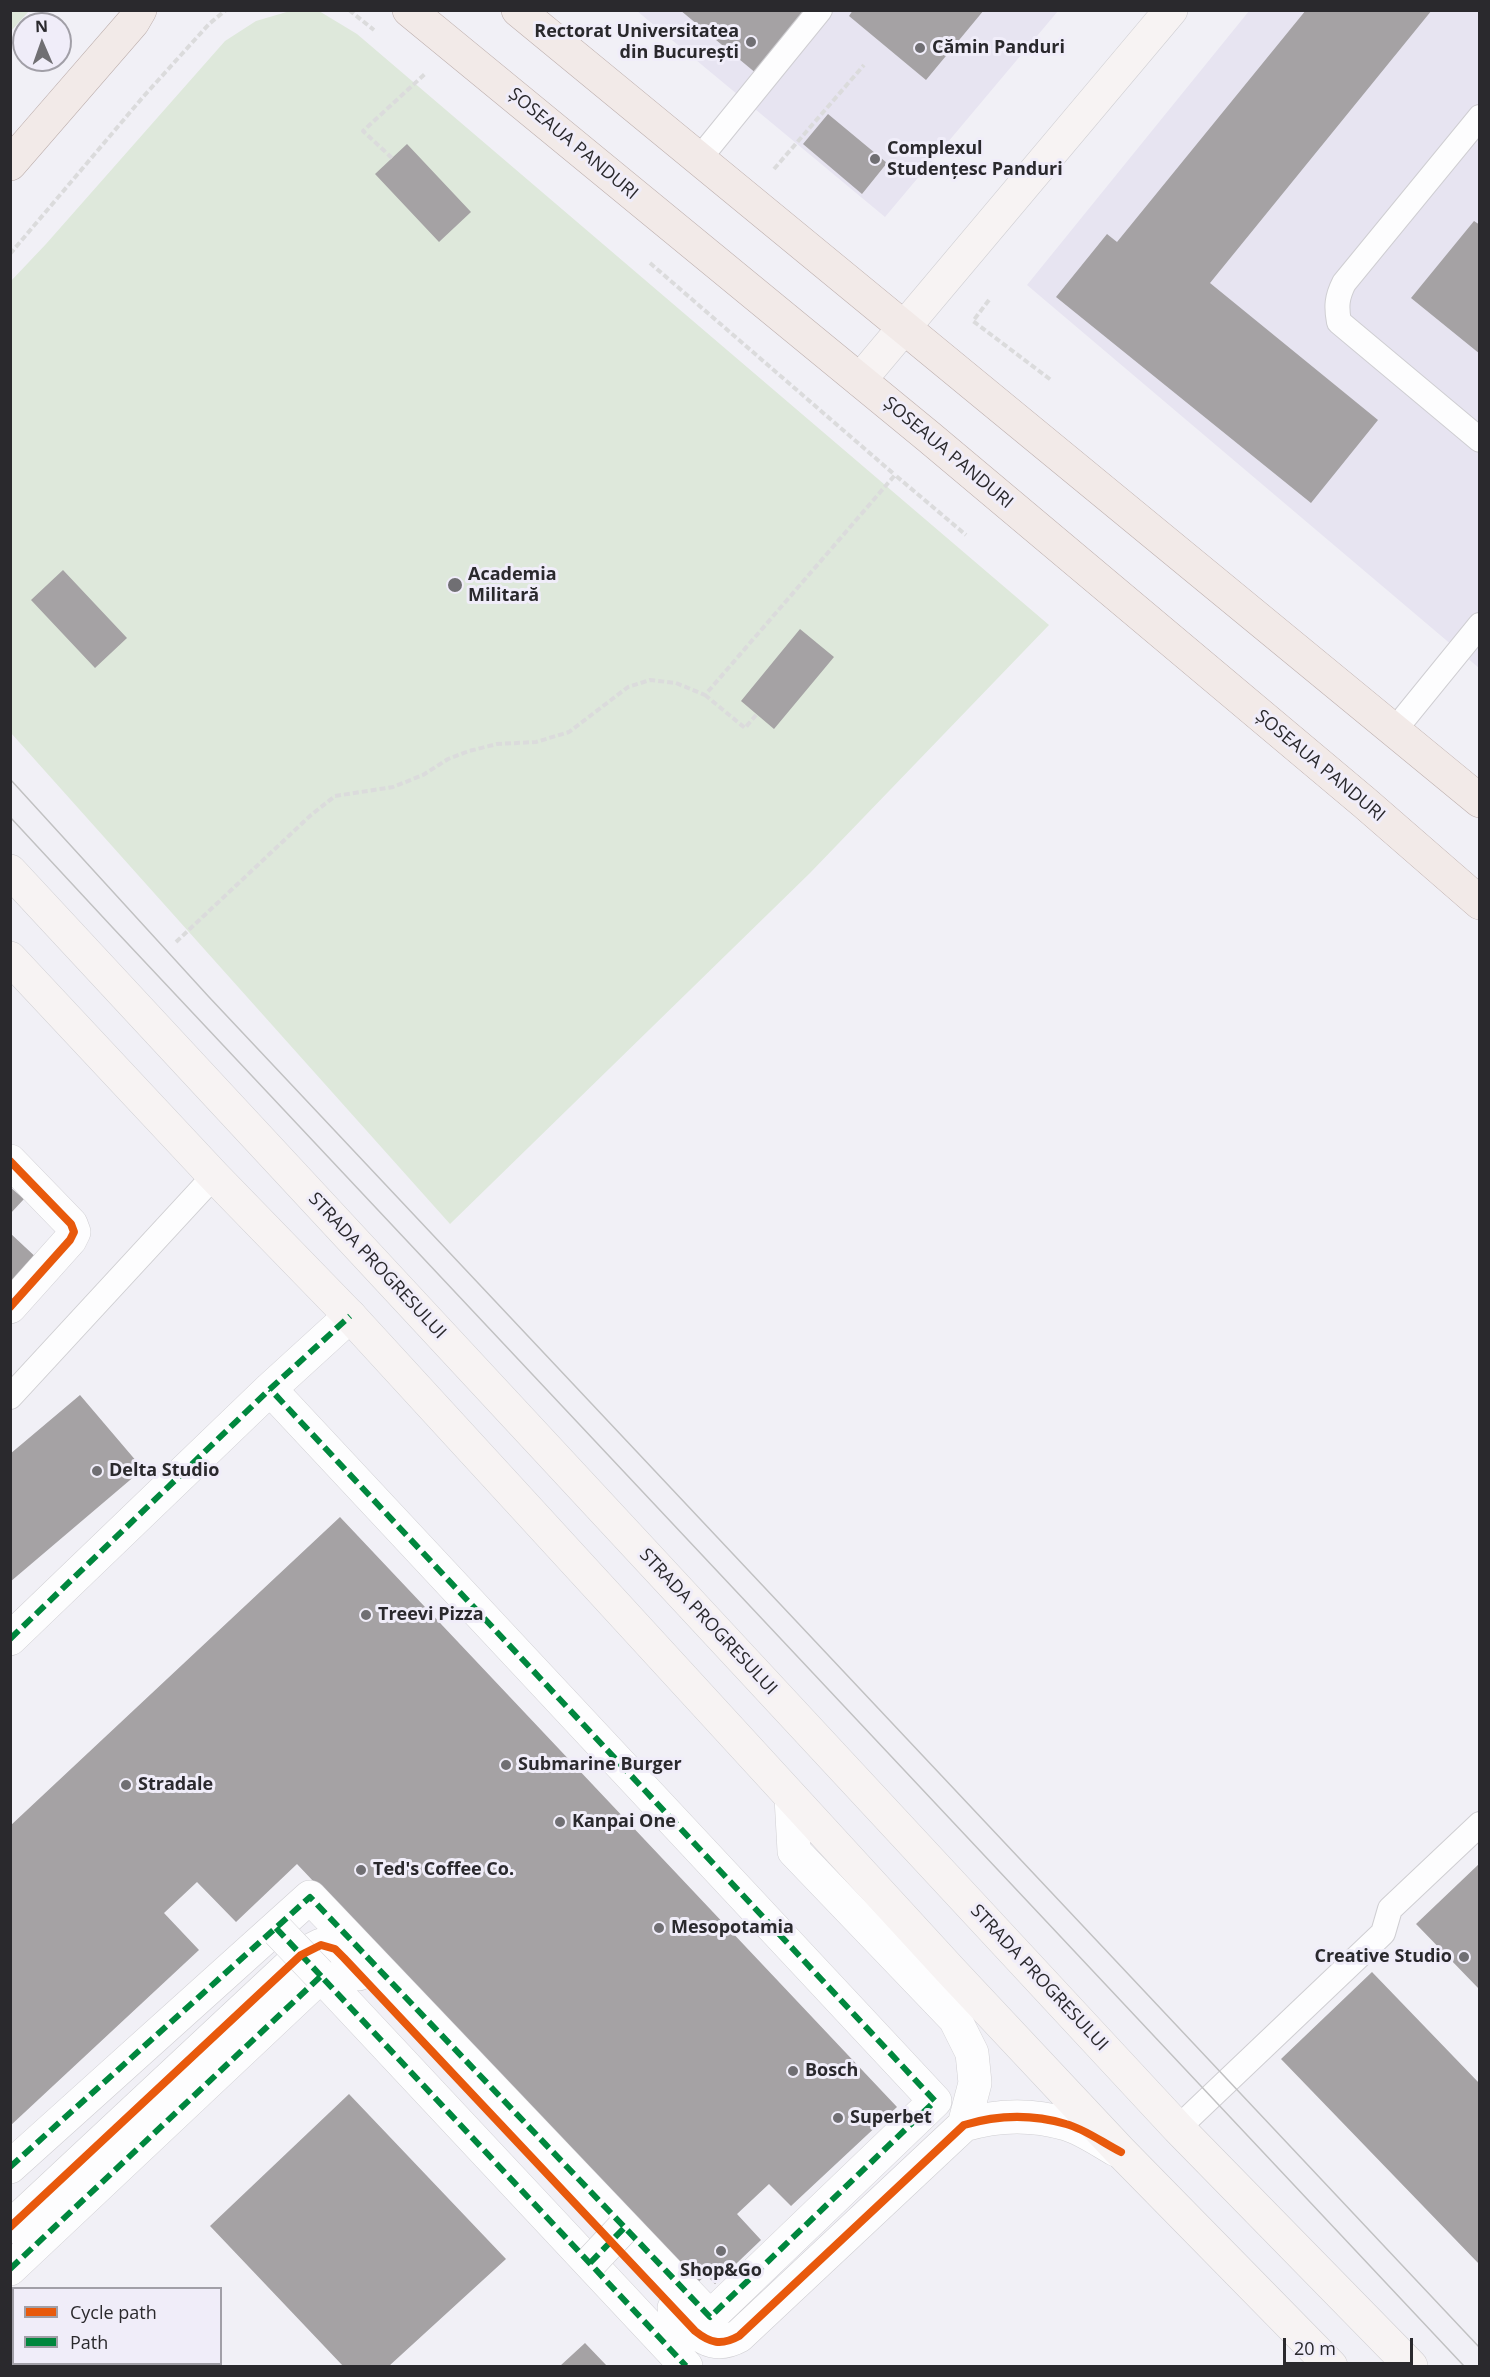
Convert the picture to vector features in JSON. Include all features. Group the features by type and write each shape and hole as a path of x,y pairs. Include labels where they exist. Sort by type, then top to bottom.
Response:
{"main road":[{"name":"ȘOSEAUA PANDURI","path":"410,10 860,380 1356,796 1479,903"},
{"path":"518,10 1479,801"},
{"path":"860,380 1171,10"},
{"path":"10,164 142,14"},
{"name":"STRADA PROGRESULUI","path":"10,871 1178,2128 1411,2367"},
{"path":"10,958 214,1176 350,1316 1120,2152 1331,2367"}],"street":[{"path":"10,1161 71,1224 74,1232 70,1240 10,1307"},
{"path":"10,1639 270,1389 350,1316"},
{"path":"10,2167 277,1930 310,1897 710,2317 935,2101 270,1389"},
{"path":"791,1797 794,1851 955,2019 972,2053 975,2083 964,2125"},
{"path":"277,1930 591,2262 686,2367"},
{"path":"10,2227 301,1955 321,1945 334,1949 344,1958 695,2331 717,2343 739,2336 964,2125 987,2118 1038,2118 1067,2124 1120,2152"},
{"path":"10,2269 320,1975"},
{"path":"591,2262 623,2228"}],"lane":[{"path":"699,159 820,10"},
{"path":"1479,117 1344,283 1338,295 1336,308 1339,322 1479,440"},
{"path":"1393,732 1479,625"},
{"path":"10,1397 214,1176"},
{"path":"1178,2128 1383,1933 1390,1910 1479,1824"}],"path":[{"path":"10,254 143,97 209,24 226,10"},
{"path":"349,10 382,36"},
{"path":"748,200 864,65"},
{"path":"392,158 363,131 426,72 435,80"},
{"path":"641,255 966,535"},
{"path":"988,300 973,321 1051,380"},
{"path":"705,695 895,475"},
{"path":"176,942 311,814 335,796 393,787 423,775 448,759 469,751 497,744 536,742 569,732 628,687 650,680 676,683 705,695 745,729 757,714"}],"shaded area":[{"path":"10,11 29,11 12,12 11,31"},
{"path":"290,11 319,11 357,34 1049,625 810,873 450,1224 11,733 10,282 225,41 256,21"},
{"name":"Complexul Studențesc Panduri","path":"637,11 1058,11 885,217"},
{"path":"1249,11 1479,11 1479,668 1027,285"}],"building":[{"name":"Rectorat Universitatea din București","path":"680,10 809,10 757,74"},
{"name":"Cămin Panduri","path":"853,10 984,10 926,80 849,16"},
{"path":"1306,10 1432,10 1210,283 1378,420 1311,503 1056,297 1107,234 1117,242"},
{"path":"828,114 887,163 862,194 803,144"},
{"path":"407,144 471,212 439,242 375,174"},
{"path":"1474,221 1480,225 1480,354 1411,298"},
{"path":"63,570 127,638 95,668 31,600"},
{"path":"800,629 834,657 774,729 741,701"},
{"path":"10,1187 24,1199 10,1214"},
{"path":"10,1233 40,1261 17,1287 10,1281"},
{"path":"80,1395 143,1469 10,1582 10,1454"},
{"path":"340,1517 897,2107 791,2206 769,2184 737,2214 761,2240 715,2284 706,2275 695,2285 297,1864 236,1922 197,1882 164,1913 199,1950 10,2126 10,1826"},
{"name":"Creative Studio","path":"1480,1863 1480,1990 1416,1924"},
{"path":"1372,1972 1480,2084 1480,2265 1281,2059"},
{"path":"349,2094 506,2259 389,2366 343,2366 210,2226"},
{"path":"585,2343 607,2366 560,2366"},
{"path":"134,2365 136,2366 52,2366"}],"tram line":[{"path":"10,779 209,997 1480,2348"},
{"path":"10,817 1464,2366"}],"marked path":[{"path":"10,1639 270,1389 350,1316"},
{"path":"10,2167 310,1897 710,2317 935,2101 270,1389"},
{"path":"276,1928 321,1976"},
{"path":"10,2269 321,1976 686,2366"},
{"path":"590,2263 625,2227"}],"cycle path":[{"path":"10,1161 71,1224 74,1232 70,1240 10,1307"},
{"path":"10,2227 301,1955 321,1945 335,1949 344,1958 695,2331 716,2342 727,2341 739,2336 964,2125 989,2119 1015,2117 1053,2121 1073,2126 1121,2152"}],"place":[{"name":"Rectorat Universitatea din București","path":"751,42"},
{"name":"Cămin Panduri","path":"920,48"},
{"name":"Complexul Studențesc Panduri","path":"875,159"},
{"name":"Academia Militară","path":"455,585"},
{"name":"Delta Studio","path":"97,1471"},
{"name":"Treevi Pizza","path":"366,1615"},
{"name":"Submarine Burger","path":"506,1765"},
{"name":"Stradale","path":"126,1785"},
{"name":"Kanpai One","path":"560,1822"},
{"name":"Ted's Coffee Co.","path":"361,1870"},
{"name":"Mesopotamia","path":"659,1928"},
{"name":"Creative Studio","path":"1464,1957"},
{"name":"Bosch","path":"793,2071"},
{"name":"Superbet","path":"838,2118"},
{"name":"Shop&Go","path":"721,2251"}]}
